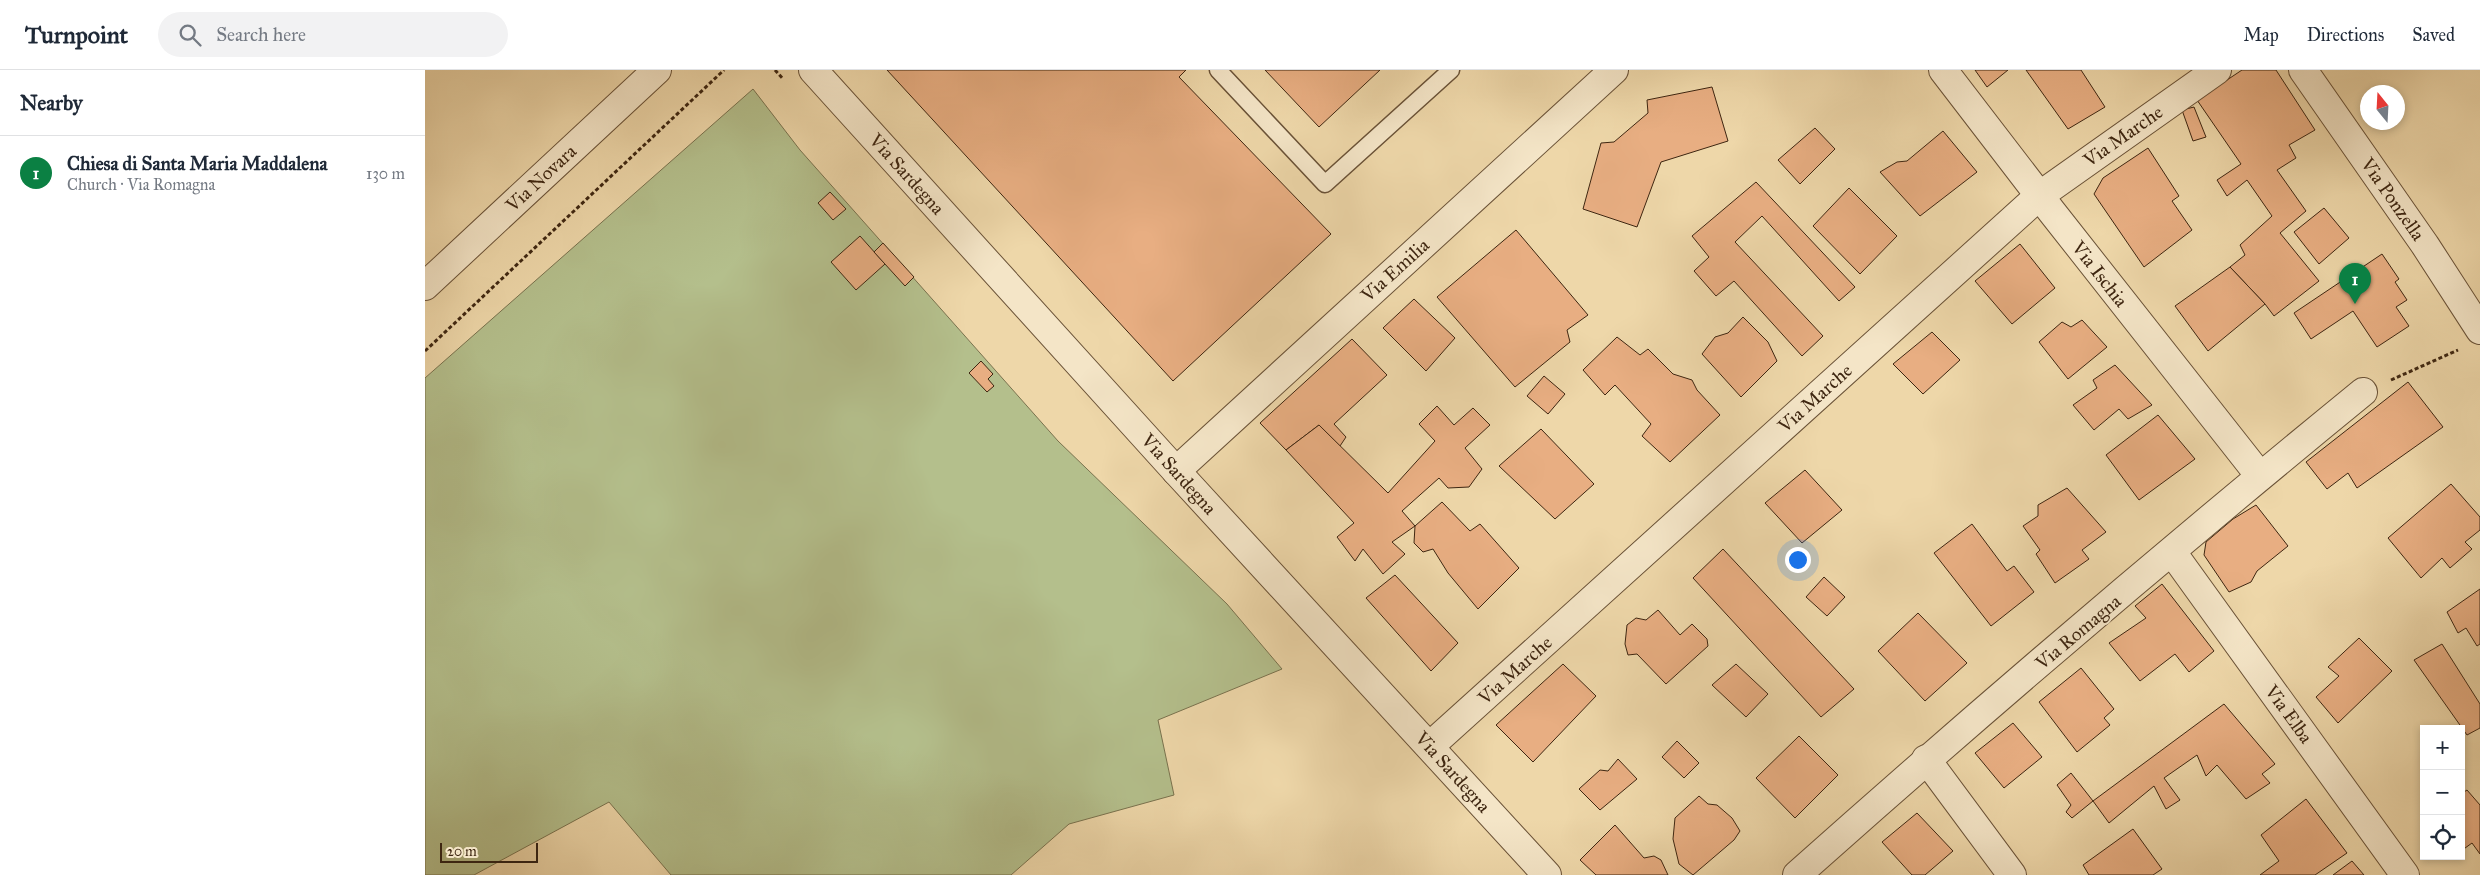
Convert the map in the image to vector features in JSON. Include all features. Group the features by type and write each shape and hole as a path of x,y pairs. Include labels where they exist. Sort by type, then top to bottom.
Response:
{"street":[{"name":"Via Novara","path":"425,286 657,70"},
{"name":"Via Sardegna","path":"813,70 1176,471 1547,875"},
{"name":"Via Emilia","path":"1176,471 1613,70"},
{"name":"Via Ischia","path":"1943,70 2039,196 2260,476"},
{"name":"Via Marche","path":"1430,746 2039,196 2217,70"},
{"name":"Via Ponzella","path":"2303,70 2425,246 2473,338"},
{"name":"Via Romagna","path":"1797,875 1926,760 2260,476 2363,392"},
{"name":"Via Elba","path":"2172,552 2405,875"},
{"path":"1926,760 2012,875"}],"lane":[{"path":"1218,70 1325,184 1451,70"}],"path":[{"path":"425,351 724,70"},
{"path":"2363,392 2473,338"}],"green space":[{"path":"753,89 800,150 1058,441 1227,604 1282,669 1158,720 1174,795 1069,824 1011,875 671,875 609,802 474,875 425,875 425,378"}],"building":[{"path":"887,70 1186,70 1179,77 1331,234 1173,381"},
{"path":"1265,70 1380,70 1319,127"},
{"path":"1975,70 2008,70 1987,87"},
{"path":"2026,70 2081,70 2105,107 2068,129"},
{"path":"2242,70 2276,70 2315,130 2289,145 2296,158 2277,170 2306,211 2280,233 2319,281 2274,316 2230,267 2245,255 2240,245 2272,216 2247,180 2227,196 2217,180 2241,164 2197,100"},
{"path":"1712,87 1728,141 1661,162 1637,227 1583,209 1601,143 1614,142 1648,113 1647,100"},
{"path":"2194,107 2206,137 2193,141 2182,110"},
{"path":"1815,128 1835,149 1800,184 1778,160"},
{"path":"1943,131 1977,172 1920,216 1880,172 1897,162 1907,161"},
{"path":"2148,148 2179,196 2172,201 2192,230 2144,267 2094,194 2103,178"},
{"path":"1756,182 1855,287 1839,301 1762,216 1735,242 1823,336 1802,356 1734,281 1716,296 1694,271 1709,257 1692,236"},
{"path":"1849,188 1897,236 1860,274 1813,226"},
{"path":"830,192 846,209 833,220 818,203"},
{"path":"2324,208 2349,238 2319,264 2294,232"},
{"path":"1516,230 1588,315 1567,330 1570,342 1515,387 1437,297"},
{"path":"860,236 885,264 856,290 831,262"},
{"path":"883,243 914,277 905,286 874,252"},
{"path":"2020,244 2055,288 2012,324 1975,281"},
{"path":"2382,254 2399,279 2395,282 2407,300 2396,307 2409,326 2377,347 2353,311 2311,339 2294,313"},
{"path":"2230,267 2265,304 2208,351 2175,306"},
{"path":"1414,299 1455,338 1426,371 1383,328"},
{"path":"1743,317 1768,342 1777,361 1741,397 1702,354 1715,337 1728,333"},
{"path":"2082,320 2107,347 2068,379 2039,342 2062,322 2071,327"},
{"path":"1932,332 1960,360 1923,394 1893,364"},
{"path":"1617,337 1640,355 1648,349 1673,374 1692,380 1697,390 1720,415 1670,462 1642,436 1651,424 1615,385 1605,395 1583,370"},
{"path":"1352,339 1387,375 1334,424 1346,437 1340,446 1319,425 1286,450 1260,423"},
{"path":"981,361 993,374 988,379 994,386 987,392 969,373"},
{"path":"2115,365 2152,405 2128,419 2119,409 2094,430 2073,405 2097,388 2093,380"},
{"path":"1544,376 1565,394 1548,414 1527,396"},
{"path":"2408,382 2443,427 2357,488 2348,473 2327,489 2306,462"},
{"path":"1437,406 1454,425 1473,408 1490,425 1465,448 1482,469 1469,487 1448,488 1439,478 1402,511 1415,526 1392,542 1405,554 1383,574 1363,549 1355,561 1337,537 1354,523 1286,450 1319,425 1388,493 1435,441 1419,424"},
{"path":"2158,415 2195,459 2139,500 2106,455"},
{"path":"1541,429 1594,484 1555,519 1499,466"},
{"path":"1805,470 1842,510 1802,543 1765,503"},
{"path":"2451,484 2480,517 2480,530 2465,542 2472,549 2450,568 2442,558 2421,578 2388,538"},
{"path":"2067,488 2106,532 2082,550 2089,559 2055,583 2036,554 2040,550 2023,526 2038,516 2038,505"},
{"path":"1442,502 1470,531 1480,524 1519,568 1478,609 1448,573 1433,549 1423,552 1414,543 1415,526"},
{"path":"2256,505 2288,546 2257,571 2251,582 2229,592 2204,555 2206,542 2233,519"},
{"path":"1972,524 2007,571 2014,566 2034,592 1991,626 1934,553"},
{"path":"1723,549 1854,689 1821,717 1693,578"},
{"path":"1395,575 1458,643 1431,671 1366,598"},
{"path":"1824,577 1845,597 1827,616 1806,597"},
{"path":"2162,584 2214,651 2189,672 2175,654 2140,681 2109,643 2146,618 2135,606"},
{"path":"2480,589 2480,644 2477,646 2466,628 2458,633 2447,612"},
{"path":"1658,610 1680,635 1692,624 1707,639 1708,646 1666,684 1637,654 1628,655 1625,644 1627,625 1636,618 1646,620"},
{"path":"1918,613 1967,663 1925,701 1878,651"},
{"path":"2359,638 2392,671 2338,723 2316,697 2339,676 2328,667"},
{"path":"2442,644 2480,704 2480,728 2467,735 2465,725 2460,725 2414,660"},
{"path":"1563,664 1596,696 1533,762 1496,725"},
{"path":"1736,664 1768,694 1746,717 1712,685"},
{"path":"2081,668 2114,709 2104,718 2110,725 2077,752 2039,702"},
{"path":"2224,704 2275,764 2262,774 2270,783 2246,799 2217,765 2206,776 2197,755 2164,778 2180,800 2166,809 2154,786 2109,823 2093,801"},
{"path":"2013,723 2042,757 2004,788 1975,753"},
{"path":"1799,736 1838,775 1795,818 1756,778"},
{"path":"1677,741 1699,763 1684,778 1662,757"},
{"path":"1618,759 1637,779 1600,810 1579,789 1600,770 1608,771"},
{"path":"2071,773 2093,801 2072,818 2066,812 2071,805 2057,785"},
{"path":"2467,790 2480,805 2480,854 2472,843 2465,848 2465,791"},
{"path":"1699,796 1708,804 1717,805 1732,818 1740,831 1734,840 1693,875 1679,864 1673,839 1675,818"},
{"path":"2306,799 2347,853 2315,875 2260,875 2279,861 2261,835"},
{"path":"1917,813 1953,851 1925,875 1912,875 1882,842"},
{"path":"1615,825 1644,858 1654,856 1661,860 1668,875 1596,875 1580,860"},
{"path":"2133,829 2162,869 2153,875 2089,875 2083,865"},
{"path":"2352,861 2364,875 2333,875"}],"place":[{"name":"Chiesa di Santa Maria Maddalena","path":"2355,304"}]}
